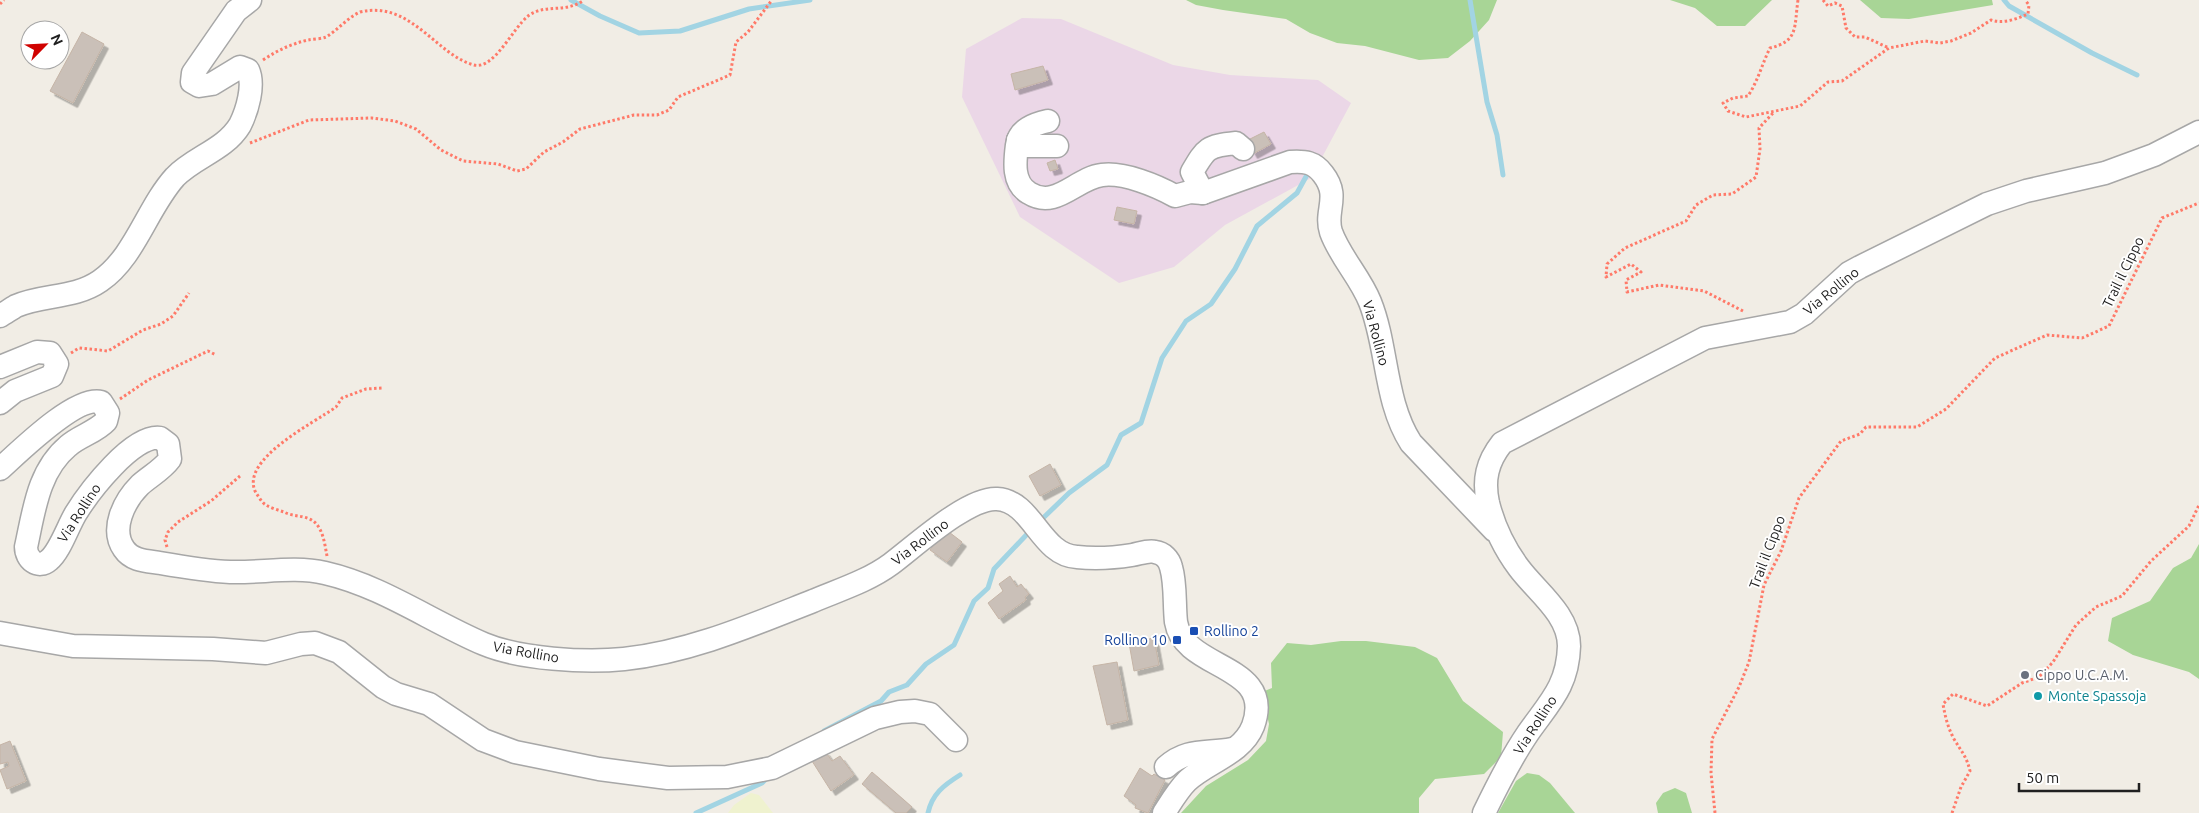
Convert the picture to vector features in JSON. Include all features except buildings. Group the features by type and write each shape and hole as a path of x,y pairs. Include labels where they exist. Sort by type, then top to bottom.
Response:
{"street":[{"path":"0,316 17,306 76,293 100,281 122,259 174,178 186,167 219,147 240,124 252,79 248,70 240,67 212,84 199,86 192,82 193,73 199,61 236,11 250,0"},
{"path":"1048,120 1030,126 1018,140 1027,146 1056,146"},
{"name":"Via Rollino","path":"1498,535 1486,494 1487,471 1496,451 1502,443 1514,436 1705,338 1790,322 1804,314 1849,273 1988,204 2026,191 2105,173 2154,155 2199,132"},
{"name":"Via Rollino","path":"1018,140 1014,171 1024,191 1038,199 1052,198 1101,175 1113,175 1157,186 1175,196 1190,192 1202,193 1290,162 1304,161 1317,166 1332,185 1330,229 1337,246 1369,300 1396,412 1402,429 1412,443 1498,535 1518,568 1560,616 1569,638 1563,680 1553,701 1528,733 1484,813"},
{"path":"1202,193 1192,172 1204,152 1218,145 1236,143 1243,149"},
{"path":"0,367 42,351 50,353 57,364 52,376 15,391 0,403"},
{"path":"0,469 66,413 93,401 101,402 107,408"},
{"name":"Via Rollino","path":"107,408 108,417 103,424 67,446 48,469 35,505 26,547 27,556 39,564 51,558 76,514 106,474 139,444 154,437 168,444 170,460 131,496 119,519 119,538 127,553 134,558 174,566 230,572 299,570 338,576 396,600 489,646 555,658 622,659 674,650 709,640 868,578 883,570 945,522 980,502 1002,499 1010,502 1026,515 1061,554 1071,557 1101,558 1150,551 1158,552 1169,561 1171,566 1177,624 1182,639 1196,652 1238,674 1252,690 1255,700 1254,722 1251,731 1219,762 1186,781 1164,813"},
{"path":"0,633 73,646 213,649 266,654 301,644 315,643 339,652 396,694 430,704 483,740 515,752 599,769 668,778 728,777 772,768 875,718 900,712 914,711 930,714 956,740"},
{"path":"1166,768 1176,758 1190,752 1233,748"}],"path":[{"path":"0,4 4,0"},
{"path":"248,70 280,48 326,37 361,11 385,6 409,16 458,56 474,65 485,65 496,56 514,29 529,15 541,9 574,7 584,0"},
{"path":"241,146 309,120 372,118 395,121 416,130 441,150 463,161 498,164 517,171 526,168 544,152 563,142 580,129 634,116 657,115 669,110 678,97 730,75 736,42 748,32 772,0"},
{"path":"1798,0 1793,34 1785,44 1770,48 1758,73 1756,84 1748,96 1733,98 1723,103 1728,111 1746,117 1800,106 1828,82 1842,81 1890,48 1925,41 1940,43 1950,41 1971,33 1991,20 2000,23 2018,18 2028,14 2029,5 2025,0"},
{"path":"1823,0 1828,6 1835,3 1842,6 1846,28 1855,37 1865,37 1890,48"},
{"path":"1748,313 1730,306 1704,290 1659,285 1627,292 1626,280 1641,272 1632,264 1606,277 1607,264 1625,248 1686,221 1696,205 1713,195 1732,194 1756,177 1760,149 1759,128 1775,111"},
{"name":"Trail il Cippo","path":"1715,813 1711,773 1712,739 1739,687 1749,662 1764,585 1781,551 1799,498 1841,440 1860,434 1866,427 1917,427 1946,409 1995,358 2047,335 2082,338 2109,326 2162,218 2199,203"},
{"path":"57,364 79,348 108,351 143,330 161,324 173,316 189,293"},
{"path":"107,408 148,380 208,352 216,355"},
{"path":"338,576 328,560 318,526 311,519 286,514 265,505 254,489 252,480 256,469 270,454 303,428 336,407 342,398 366,390 382,388"},
{"path":"174,566 165,540 168,532 178,522 211,501 240,476"},
{"path":"1952,813 1961,786 1970,771 1967,757 1954,738 1946,720 1943,704 1947,698 1953,694 1987,706 2022,683 2039,677 2053,662 2076,625 2096,607 2122,596 2151,561 2189,526 2199,505"}],"shaded area":[{"path":"1022,18 1061,19 1173,65 1230,75 1318,80 1351,103 1311,178 1225,225 1174,267 1119,283 1020,217 962,97 966,49"}],"green space":[{"path":"1186,0 1497,0 1489,20 1470,41 1448,58 1419,60 1365,46 1337,43 1310,33 1286,19 1196,5"},
{"path":"1670,0 1772,0 1745,26 1717,26 1695,8"},
{"path":"1860,0 1992,0 1993,5 1909,19 1881,18"},
{"path":"2199,544 2199,679 2189,672 2133,655 2108,641 2112,618 2150,601 2173,568 2191,558"},
{"path":"1341,641 1366,641 1415,647 1437,658 1463,701 1503,732 1501,757 1484,774 1435,779 1419,798 1419,813 1181,813 1206,786 1248,760 1266,741 1269,724 1262,692 1272,688 1271,663 1287,643 1311,645"},
{"path":"1527,773 1539,775 1550,783 1575,813 1498,813 1516,781"},
{"path":"1675,788 1686,793 1692,813 1658,813 1656,803 1663,793"},
{"path":"751,793 759,795 773,813 728,813 734,805"}],"waterway":[{"path":"571,0 600,16 639,33 680,31 749,9 810,0"},
{"path":"1470,0 1487,102 1497,135 1503,175"},
{"path":"2004,0 2009,6 2092,53 2137,75"},
{"path":"1039,522 1069,493 1107,465 1121,435 1141,423 1162,358 1186,321 1211,304 1235,269 1257,226 1297,193 1308,173"},
{"path":"824,731 881,701 889,692 907,685 926,664 954,645 974,601 988,588 994,569 1031,530"},
{"path":"928,813 932,800 936,795 949,782 960,775"},
{"path":"696,813 762,783 769,776"}],"place":[{"name":"Rollino 2","path":"1194,631"},
{"name":"Rollino 10","path":"1177,640"},
{"name":"Cippo U.C.A.M.","path":"2025,675"},
{"name":"Monte Spassoja","path":"2038,696"}]}
